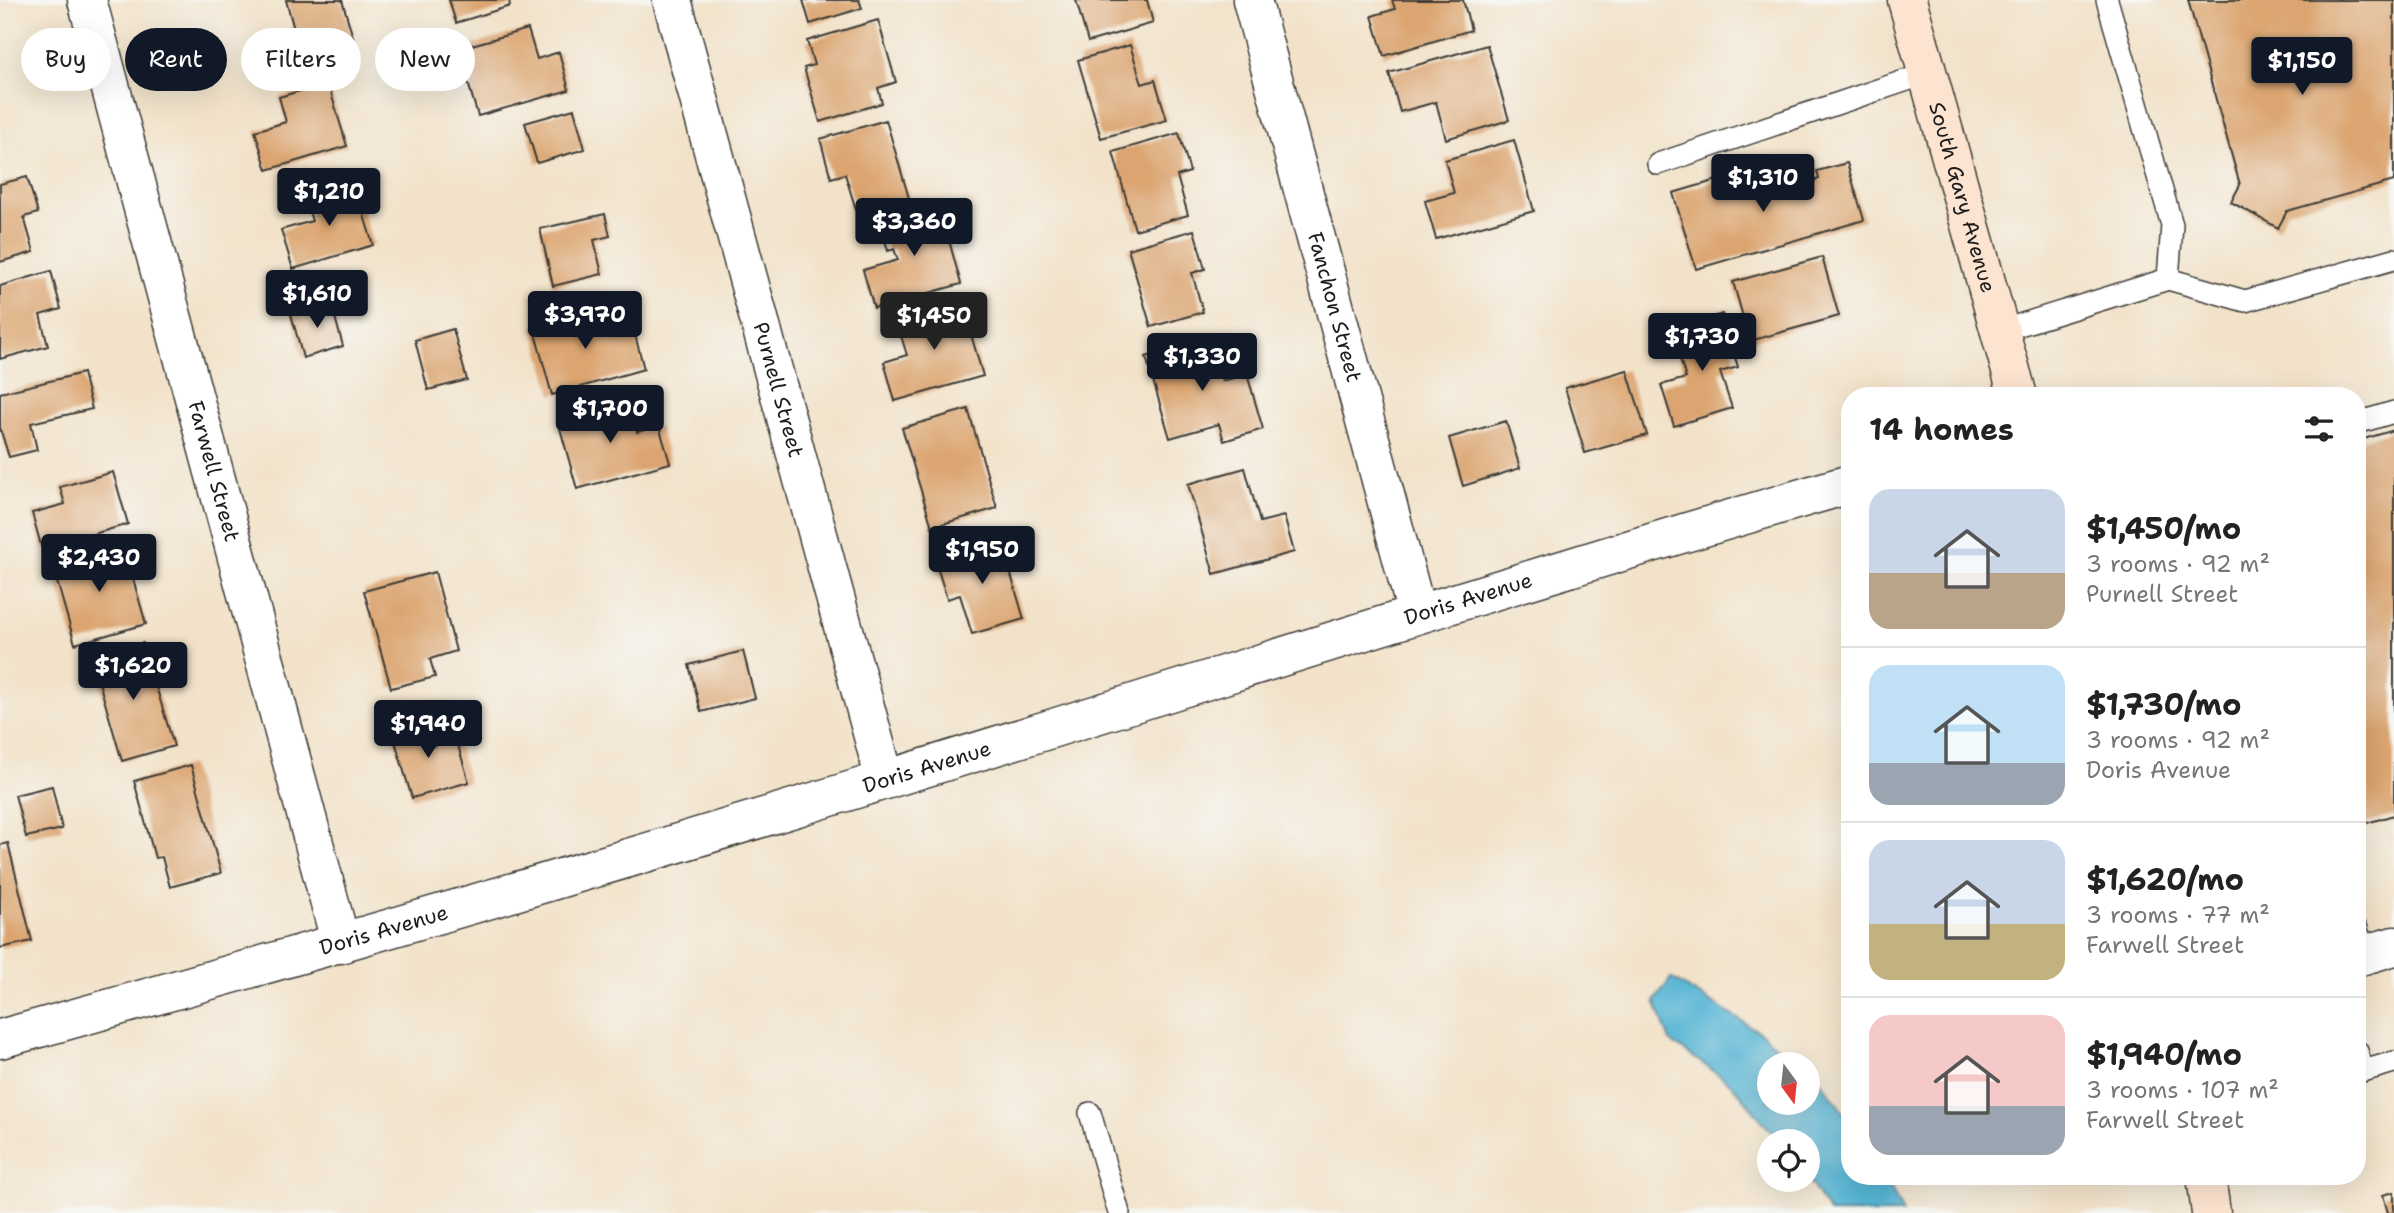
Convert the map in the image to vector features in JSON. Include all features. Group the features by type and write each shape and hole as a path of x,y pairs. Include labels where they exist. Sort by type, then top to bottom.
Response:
{"main road":[{"name":"South Gary Avenue","path":"1907,0 2016,387"},
{"path":"2207,1185 2211,1213"}],"street":[{"name":"Farwell Street","path":"87,0 341,944"},
{"name":"Purnell Street","path":"672,0 885,780"},
{"name":"Fanchon Street","path":"1252,0 1416,614"},
{"name":"Doris Avenue","path":"0,1040 341,944 885,780 1416,614 1841,487"}],"lane":[{"path":"2107,0 2172,225 2168,279"},
{"path":"1658,164 1928,73"},
{"path":"2000,331 2168,279 2245,301 2394,259"},
{"path":"2366,420 2394,412"},
{"path":"2366,1070 2394,1062"},
{"path":"1090,1113 1119,1213"}],"water":[{"path":"1671,978 1761,1033 1784,1052 1757,1052 1757,1114 1722,1077 1670,1041 1655,1001"},
{"path":"1820,1080 1841,1109 1841,1185 1889,1185 1903,1213 1829,1213 1816,1192 1820,1192 1820,1129 1769,1129 1758,1115 1820,1115"}],"building":[{"path":"286,0 342,0 350,28 294,28"},
{"path":"449,0 509,0 510,6 456,23"},
{"path":"803,0 859,0 862,8 810,24"},
{"path":"1076,0 1147,0 1153,23 1088,42"},
{"path":"1392,0 1463,0 1471,30 1384,56 1372,16 1395,9"},
{"path":"2188,0 2394,0 2394,181 2287,211 2278,228 2231,202 2240,185"},
{"path":"878,20 896,82 878,88 882,103 820,122 804,68 814,65 807,41"},
{"path":"528,29 537,59 559,52 569,90 478,116 471,91 475,91 475,44"},
{"path":"1130,45 1142,84 1155,80 1167,120 1101,138 1078,60"},
{"path":"1487,45 1509,120 1446,139 1436,102 1400,112 1389,73"},
{"path":"300,91 330,91 347,146 267,170 255,131 286,122 279,97"},
{"path":"574,109 585,149 537,163 525,123"},
{"path":"886,120 909,198 857,213 845,174 831,178 820,139"},
{"path":"1179,133 1190,172 1177,176 1188,215 1135,230 1113,152"},
{"path":"1514,140 1534,211 1436,239 1425,201 1454,193 1445,160"},
{"path":"1847,163 1864,220 1696,269 1673,193 1748,171 1756,198 1819,179 1817,171"},
{"path":"27,177 38,213 24,217 34,252 0,262 0,184"},
{"path":"354,182 373,245 293,269 281,230 312,221 305,197"},
{"path":"939,204 961,284 874,308 863,270 898,260 894,249 888,251 880,221"},
{"path":"605,214 610,236 594,240 602,274 553,286 540,229"},
{"path":"1194,230 1205,269 1192,273 1203,312 1151,327 1128,249"},
{"path":"1822,257 1839,316 1750,341 1733,282"},
{"path":"51,271 61,309 40,315 48,346 0,359 0,286"},
{"path":"961,300 983,376 895,401 884,362 907,355 896,320"},
{"path":"331,303 343,346 303,358 291,314"},
{"path":"603,307 612,338 634,331 644,369 552,395 533,326"},
{"path":"1722,314 1738,367 1720,372 1732,408 1674,426 1661,385 1686,378 1679,356 1692,352 1684,326"},
{"path":"453,329 467,380 428,390 415,340"},
{"path":"1210,338 1223,381 1247,374 1263,429 1224,441 1219,424 1170,438 1146,357"},
{"path":"1627,370 1647,435 1585,453 1565,388"},
{"path":"83,373 92,409 31,423 37,450 9,457 0,428 0,393"},
{"path":"629,401 637,432 659,426 670,463 577,489 558,421"},
{"path":"968,409 997,508 932,527 902,428"},
{"path":"1506,421 1520,468 1463,486 1449,438"},
{"path":"2394,430 2394,815 2366,823 2366,438"},
{"path":"1245,468 1260,522 1284,516 1294,552 1214,574 1188,484"},
{"path":"113,472 128,524 42,549 32,513 65,504 60,487"},
{"path":"1001,541 1024,619 972,634 960,595 947,599 935,560"},
{"path":"123,544 146,624 75,644 52,564"},
{"path":"435,572 456,651 430,659 435,677 391,688 364,591"},
{"path":"143,643 174,746 122,761 92,658"},
{"path":"743,651 755,698 701,712 689,665"},
{"path":"425,717 434,746 456,739 469,782 412,798 391,728"},
{"path":"191,765 221,873 170,887 162,857 155,858 134,781"},
{"path":"52,786 62,829 26,837 15,795"},
{"path":"8,843 32,941 0,948 0,845"},
{"path":"2394,1192 2394,1213 2388,1213 2383,1195"}]}
